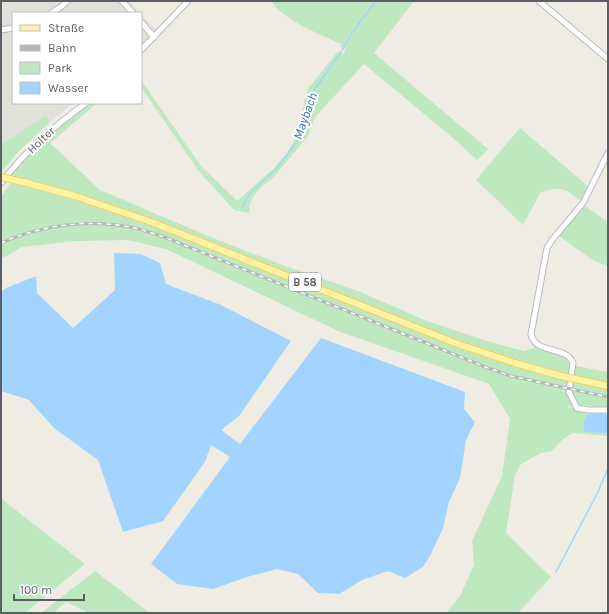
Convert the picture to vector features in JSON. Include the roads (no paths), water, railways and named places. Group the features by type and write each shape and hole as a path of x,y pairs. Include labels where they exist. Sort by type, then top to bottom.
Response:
{"main road":[{"name":"B 58","path":"1,177 75,196 154,222 455,343 515,363 561,376 608,386"}],"street":[{"path":"52,12 67,1"},
{"path":"122,1 132,12"},
{"path":"142,49 188,1"},
{"path":"539,1 608,59"},
{"path":"142,23 154,37"},
{"path":"1,30 12,28"},
{"name":"Holter","path":"1,183 24,155 39,140 85,104"},
{"path":"608,153 584,203 552,240 547,248 531,334 532,339 539,346 564,353 572,361 569,392 577,408 588,410 608,410"}],"water":[{"path":"114,253 141,254 160,263 166,284 221,305 291,341 239,416 221,430 240,444 321,338 465,392 464,409 475,422 466,440 460,478 449,502 443,528 430,556 423,567 405,578 388,571 362,580 339,594 318,593 298,574 277,569 247,577 213,589 177,584 151,564 230,457 211,445 205,462 163,521 123,532 98,460 54,428 29,400 1,391 1,292 6,288 36,276 37,293 73,328 115,290"},
{"path":"589,414 608,414 608,433 585,432 584,422"}],"waterway":[{"name":"Maybach","path":"243,206 250,193 277,168 296,143 303,130 311,94 340,54 352,33 376,1"},
{"path":"556,572 598,492 608,468"}],"railway":[{"path":"1,243 33,232 66,225 101,224 118,225 138,229 164,237 488,368 511,376 608,397"}]}
